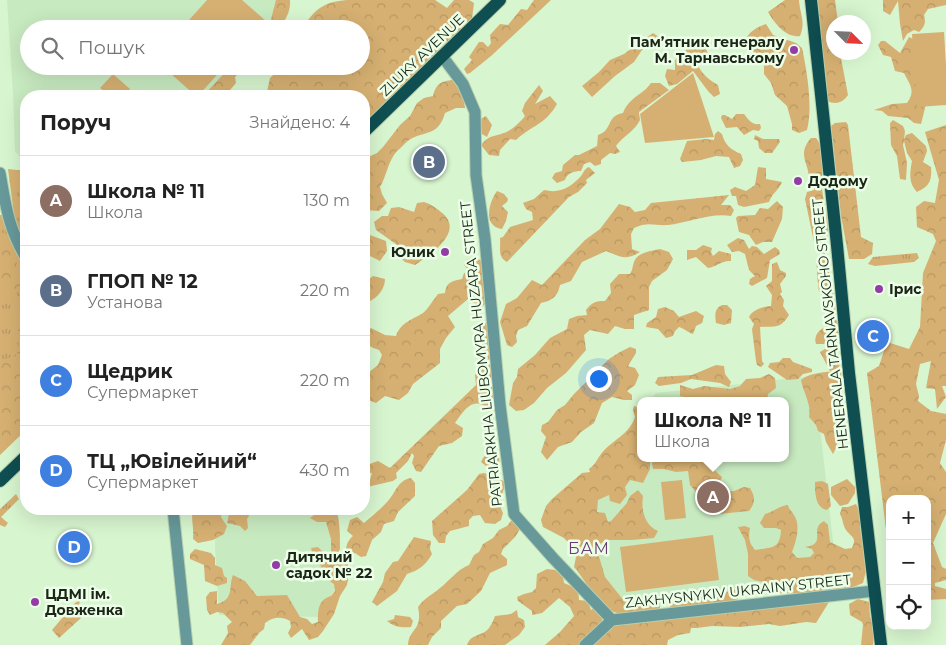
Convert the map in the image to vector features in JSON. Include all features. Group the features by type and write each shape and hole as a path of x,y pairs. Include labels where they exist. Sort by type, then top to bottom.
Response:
{"main road":[{"name":"ZLUKY AVENUE","path":"370,126 500,0"},
{"name":"HENERALA TARNAVSKOHO STREET","path":"811,0 849,373 881,645"},
{"path":"0,481 20,462"}],"street":[{"name":"PATRIARKHA LIUBOMYRA HUZARA STREET","path":"442,56 463,84 475,112 476,175 485,239 500,405 514,514 560,566 612,620"},
{"path":"0,173 6,211 20,247"},
{"path":"174,515 187,645"},
{"name":"ZAKHYSNYKIV UKRAINY STREET","path":"585,645 612,620 874,591"}],"shaded area":[{"path":"7,0 289,0 289,13 283,20 20,20 20,75 236,75 223,90 20,90 20,157 15,151"},
{"path":"814,376 838,584 625,610 560,529 637,461 789,462 789,397 653,397 656,393"},
{"name":"Дитячий садок № 22","path":"222,515 330,515 338,584 318,617 219,615 215,546 216,521"}],"green space":[{"path":"207,0 242,0 265,20 189,20"},
{"path":"276,0 290,0 290,8 285,20 271,20"},
{"path":"435,0 447,8 454,0 469,0 474,3 472,19 370,124 370,90 267,90 270,78 273,75 370,75 370,20 308,20 320,8 339,1"},
{"path":"534,0 551,0 491,56 467,74 464,69 472,60 469,57 479,42 483,42 488,47 491,43 490,35 500,24 508,25 521,9 527,10"},
{"path":"785,0 799,0 803,22 800,36 790,35 786,32 774,21 768,12"},
{"path":"814,0 835,0 837,15 826,15 826,60 841,60 848,95 839,102 827,101"},
{"path":"883,0 946,0 946,5 928,9 924,15 925,22 923,28 919,32 914,30 907,34 903,41 898,1 890,15 883,11"},
{"path":"766,24 773,35 796,43 802,48 807,78 809,121 807,130 799,133 792,130 787,106 775,95 771,83 764,74 762,55 745,49 746,40 750,33"},
{"path":"944,32 946,105 917,107 912,34"},
{"path":"653,33 659,37 642,50 634,62 592,97 582,86 610,60 624,54"},
{"path":"909,37 919,42 927,100 921,124 914,123 908,118 888,116 882,111 874,110 892,104 907,103 910,99 912,91 904,73 895,71 891,57 883,55 878,45 881,41 885,41 900,53"},
{"path":"698,39 705,46 708,54 695,58 704,74 718,85 720,94 714,97 693,71 677,84 669,86 665,76 667,69 675,70 675,60"},
{"path":"693,73 714,137 645,143 640,114"},
{"path":"114,75 130,89 102,90 100,88"},
{"path":"172,75 217,75 203,90 189,90"},
{"path":"223,75 237,75 235,77 236,83 230,90 209,90"},
{"path":"456,79 463,96 465,108 456,108 445,113 439,126 430,132 409,140 397,151 380,187 387,203 379,211 370,210 370,156 383,147 400,125 410,116 417,103 424,98 433,96 436,87"},
{"path":"651,83 660,83 669,90 639,112 640,120 638,124 616,146 620,152 610,153 601,160 601,164 595,166 590,162 584,164 581,171 571,173 565,180 557,183 552,178 555,173 562,171 563,165 575,155 579,155 597,146 598,135 605,131 613,118 623,113 629,103"},
{"path":"539,85 543,91 535,104 550,96 557,104 552,111 543,121 516,140 510,139 500,150 499,156 489,155 481,145 491,137 512,129 520,122 525,116 522,111 525,103"},
{"path":"736,114 744,114 752,123 760,124 761,128 759,131 753,130 744,135 737,127 726,128 721,118 722,115 732,119"},
{"path":"486,116 492,125 487,137 482,134 479,120"},
{"path":"893,120 903,126 905,131 904,140 906,135 912,133 926,146 927,151 923,162 931,167 931,176 927,185 917,192 912,185 910,173 912,161 907,153 904,141 903,145 907,163 906,180 900,179 897,156 891,145 890,123"},
{"path":"846,122 848,125 861,237 873,243 872,254 864,259 849,259 841,216 831,126 835,123"},
{"path":"946,125 946,386 942,386 946,397 937,409 935,389 926,388 931,361 920,364 916,384 919,396 918,401 931,411 946,414 946,440 940,463 946,472 946,514 933,543 942,567 946,569 946,580 935,583 935,586 946,589 946,599 931,600 931,495 886,495 886,530 867,373 879,366 887,342 909,349 920,327 923,273 936,241 933,234 917,227 916,207 924,201 935,203 939,180 925,132"},
{"path":"718,131 722,134 728,146 741,154 743,160 740,166 734,168 729,157 716,156 682,162 680,159 687,141 714,140 715,134"},
{"path":"755,135 763,139 779,139 780,142 772,153 765,153 759,148 758,141 754,139"},
{"path":"811,138 816,138 822,155 822,188 828,223 827,244 814,242 805,199 807,192 814,190 814,186 809,181 804,154 804,149"},
{"path":"589,167 595,173 586,180 587,183 578,192 569,197 507,262 504,260 500,252 500,238 503,237 510,227 533,220 532,212 526,209 523,203 534,199 544,190 555,191 565,189"},
{"path":"758,167 766,168 766,179 782,182 781,185 769,202 744,207 738,205 736,196 732,196 730,190 735,187 746,191 755,185"},
{"path":"8,169 20,170 20,436 0,455 0,215 14,215"},
{"path":"497,191 504,194 508,199 502,206 508,212 502,229 492,223 489,213"},
{"path":"729,195 721,205 730,205 734,210 731,216 716,215 668,225 647,224 639,226 634,228 631,234 632,249 640,252 623,257 606,251 582,262 571,281 560,285 554,297 541,303 527,326 518,330 517,342 512,347 507,345 500,322 506,304 517,298 532,280 542,285 585,240 600,229 619,204 630,207 635,212 645,210 651,203"},
{"path":"777,201 783,207 782,219 772,242 763,242 756,245 749,235 739,232 736,218 738,216 755,215 760,208 768,209"},
{"path":"424,202 441,212 448,219 450,227 443,242 415,265 405,262 397,255 400,247 376,230 374,222 382,216 388,216 391,208 399,207 414,212 417,203"},
{"path":"0,224 8,249 20,269 20,291 8,284 0,291"},
{"path":"370,235 386,241 387,251 380,261 370,256"},
{"path":"738,238 744,240 749,249 752,246 757,247 764,254 775,247 779,250 780,254 770,260 767,278 752,286 749,284 750,279 755,276 749,270 745,254 739,251 732,252 727,245"},
{"path":"703,245 712,248 713,256 719,251 731,254 731,261 708,268 696,257 687,260 687,250 696,250"},
{"path":"660,249 669,252 673,259 667,270 652,281 649,287 649,310 634,315 634,329 615,326 608,334 590,330 584,335 586,350 566,373 547,388 534,403 524,410 516,411 509,405 518,369 535,355 550,338 567,329 569,319 587,315 586,310 590,305 605,301 611,293 610,284 619,274 630,274 638,256"},
{"path":"824,251 827,257 836,319 840,332 829,344 816,344 815,338 818,333 829,324 825,298 819,292 817,275 817,259 820,258"},
{"path":"917,253 919,258 914,262 875,266 868,264 873,257"},
{"path":"476,257 485,264 489,300 481,308 468,299 448,316 455,327 440,349 440,363 413,384 408,393 399,400 385,396 376,403 370,401 370,371 378,365 382,355 379,350 370,346 370,329 385,335 396,336 404,324 425,311 438,294 445,293 448,284 462,279 464,273 470,272 464,265 469,259"},
{"path":"777,262 780,270 786,273 780,284 782,292 780,294 784,300 783,306 789,315 779,325 760,327 762,361 764,364 761,367 757,365 756,361 752,329 754,324 749,317 759,309 771,306 772,295 766,286 772,281 772,264"},
{"path":"373,276 385,279 385,283 381,291 370,301 370,278"},
{"path":"722,305 727,305 732,310 731,323 724,325 716,323 716,310"},
{"path":"20,307 20,335 17,328 17,312"},
{"path":"665,307 674,311 679,317 696,311 704,316 702,323 696,326 693,334 679,327 673,336 666,338 658,329 646,327 647,323 656,317 658,309"},
{"path":"480,322 487,323 494,358 481,362 477,353 482,344 477,333"},
{"path":"20,335 20,428 0,448 0,362 17,354"},
{"path":"833,344 840,361 839,368 830,371 820,352"},
{"path":"630,347 636,349 636,353 628,366 635,368 639,375 635,385 627,391 632,395 632,400 612,397 602,403 594,423 581,432 572,442 558,447 547,460 541,452 546,437 541,431 542,425 548,422 557,410 565,405 609,359"},
{"path":"783,358 790,358 793,362 812,369 812,372 803,374 798,379 787,380 768,367 770,363 779,362"},
{"path":"488,363 492,365 493,380 489,385 494,388 501,408 492,411 480,404 471,405 455,423 463,428 462,436 452,443 439,446 421,472 416,471 412,463 414,456 412,453 408,461 396,473 397,478 393,481 370,486 372,473 370,473 370,464 378,461 390,468 476,385 475,375 480,366"},
{"path":"716,365 724,366 725,374 731,382 729,387 720,383 691,379 681,383 659,386 655,383 658,377 692,375"},
{"path":"841,370 842,399 836,418 838,430 836,433 837,446 833,454 824,434 818,431 816,425 809,417 810,412 801,380 815,374"},
{"path":"769,374 775,378 776,388 768,394 768,397 680,396 680,385 693,389 704,386 730,389 740,386 746,379 760,378"},
{"path":"634,406 637,407 637,462 650,462 650,469 643,483 630,480 625,487 627,495 620,504 610,501 609,495 598,500 597,512 605,513 608,522 611,521 627,503 630,496 638,490 643,496 644,516 649,525 658,531 654,538 607,540 596,546 605,577 625,602 635,605 650,602 660,603 660,609 624,614 615,612 601,602 574,567 577,552 564,538 543,527 541,520 546,506 552,499 582,473 590,472 589,469 601,454 625,433 635,417"},
{"path":"494,447 499,459 497,472 492,471 481,462"},
{"path":"711,462 711,467 722,477 720,482 708,490 697,493 690,485 688,471 676,472 653,469 652,463"},
{"path":"484,473 497,477 506,483 502,494 501,509 503,513 501,520 495,524 485,523 480,515 473,516 469,520 469,526 450,531 446,536 445,543 439,543 433,535 432,521 467,490 479,474"},
{"path":"411,478 415,483 415,496 398,512 394,521 384,524 381,532 372,540 366,556 361,557 355,553 348,557 347,545 353,536 347,531 350,520 357,517 364,523 391,498 403,481"},
{"path":"847,479 855,487 855,493 848,504 840,506 831,495 831,487"},
{"path":"682,480 686,518 665,520 661,482"},
{"path":"822,481 828,484 831,506 827,510 820,506 816,495 815,482"},
{"path":"744,487 750,488 754,498 754,503 749,511 719,514 713,504 715,492 734,491"},
{"path":"16,494 19,499 1,517 8,523 5,527 0,525 0,509"},
{"path":"856,504 859,510 861,535 864,544 866,571 863,583 830,592 772,593 771,584 754,580 748,576 748,554 745,540 738,527 745,526 750,528 751,545 755,550 770,548 779,541 781,530 764,528 760,523 765,514 788,505 797,524 796,539 792,552 797,558 810,557 814,553 812,549 805,547 816,542 818,527 824,521 828,525 830,542 845,549 852,548 854,540 845,528 840,514 842,507"},
{"path":"192,515 222,515 227,526 224,534 213,540 198,543 193,539"},
{"path":"229,515 249,515 247,519 248,528 245,531 240,526 227,523"},
{"path":"314,515 337,515 340,534 340,549 338,553 333,554 331,551 331,539 326,522 317,522 310,518"},
{"path":"514,517 524,523 515,537 503,549 501,554 507,559 507,565 490,573 481,591 467,604 457,606 441,621 441,628 432,637 428,645 408,645 409,639 419,621 418,607 420,604 457,572 469,565 483,544 493,538 499,530 507,526"},
{"path":"713,535 719,580 626,592 620,547"},
{"path":"414,537 431,541 430,549 432,554 421,567 407,574 397,591 377,606 372,602 383,582 385,573 393,562 398,561"},
{"path":"318,547 327,556 344,560 348,565 349,572 347,585 340,596 334,614 318,637 309,640 302,629 291,638 288,633 291,627 290,621 277,618 265,623 264,629 250,645 221,645 228,633 227,626 232,622 223,613 217,612 210,615 207,610 206,597 210,592 217,591 217,604 223,602 229,596 233,575 245,581 257,596 287,595 300,617 307,619 312,624 318,622 321,603 335,591 334,584 325,575 320,565 314,561 311,548"},
{"path":"195,549 211,553 215,558 215,565 222,568 224,576 227,578 227,583 217,586 205,581 204,565 190,559 190,554"},
{"path":"547,569 555,570 563,576 564,583 578,589 579,600 588,601 591,610 594,608 602,615 602,626 583,645 545,645 574,616 570,607 559,598 542,613 532,615 532,611 518,601 517,597 532,592 536,588 537,574"},
{"path":"732,589 738,591 738,599 727,603 791,603 797,606 825,597 829,602 816,623 806,622 780,626 769,624 740,627 712,626 691,628 690,633 678,635 668,640 667,645 588,645 616,623 642,623 670,609 670,601 680,596 720,596"},
{"path":"858,599 869,602 870,617 875,628 873,645 861,645 862,622 850,615 849,604"},
{"path":"80,600 79,606 83,607 81,618 59,638 52,630 75,603"},
{"path":"517,610 518,617 524,620 525,627 519,635 505,645 467,645 472,637 488,629 495,616 511,614"},
{"path":"395,615 410,617 413,621 411,627 398,627 387,621 394,619"}],"place":[{"name":"Пам’ятник генералу М. Тарнавському","path":"794,50"},
{"name":"ГПОП № 12","path":"429,162"},
{"name":"Додому","path":"798,181"},
{"name":"Юник","path":"445,252"},
{"name":"Ірис","path":"879,289"},
{"name":"Щедрик","path":"873,336"},
{"name":"Школа № 11","path":"713,497"},
{"name":"ТЦ „Ювілейний“","path":"74,547"},
{"name":"Дитячий садок № 22","path":"276,565"},
{"name":"ЦДМІ ім. Довженка","path":"35,602"}],"district":[{"name":"БАМ","path":"589,548"}]}
